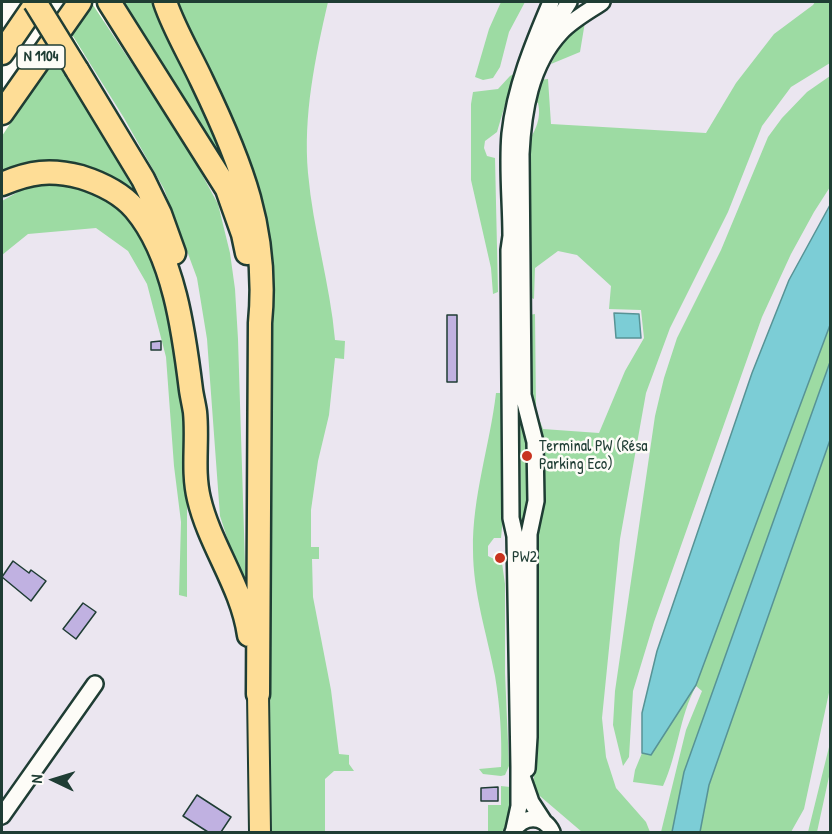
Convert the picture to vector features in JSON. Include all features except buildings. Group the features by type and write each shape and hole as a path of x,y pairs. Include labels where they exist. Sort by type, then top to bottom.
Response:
{"highway":[{"name":"N 1104","path":"2,53 36,2"},
{"path":"36,2 143,179 164,225 180,271 194,334 198,395 195,411"},
{"name":"N 1104","path":"2,113 80,2"},
{"path":"165,2 225,129 254,214 263,288 260,323 258,694"},
{"path":"112,8 227,189 243,234 260,323"},
{"path":"2,184 33,173 51,172 94,181 113,191 134,207 146,224 160,252 184,332 195,411 198,497 206,522 244,608 249,633 250,665 258,694"}],"main road":[{"path":"258,694 260,832"}],"street":[{"path":"514,831 519,806 519,767 515,536 511,518 508,250 511,236 510,136 526,62 551,2"},
{"path":"524,74 569,2"},
{"path":"526,787 529,737 529,534 536,501 535,442 523,395 522,122 529,90 545,55 561,31 602,2"},
{"path":"2,816 95,684"},
{"path":"519,767 531,802 551,829"},
{"path":"514,831 524,820 538,819 551,829"}],"shaded area":[{"path":"116,2 830,2 830,832 2,832 2,188"}],"green space":[{"path":"119,2 154,2 165,34 214,119 243,200"},
{"path":"176,2 328,2 311,87 307,130 308,173 335,340 345,341 344,359 335,358 329,415 318,461 311,510 311,547 319,547 319,559 312,559 313,597 331,690 339,754 349,755 349,764 354,771 334,771 325,779 325,832 268,832 271,267 219,94"},
{"path":"501,2 525,2 509,32 500,67 493,78 483,80 475,77 489,29"},
{"path":"815,2 830,2 830,63 791,87 762,126 728,212 670,328 646,393 620,539 602,718 606,757 616,788 646,822 650,832 582,832 534,791 532,555 527,394 529,315 535,314 536,411 543,429 599,433 625,371 644,338 641,310 609,309 611,286 577,255 558,251 535,268 534,299 529,297 525,147 534,131 539,115 538,103 532,99 539,80 548,79 551,124 706,133 736,83 774,34"},
{"path":"93,5 187,147 218,204 230,253 235,289 246,596 220,516 207,339 197,278 164,189 124,118 71,33"},
{"path":"585,22 580,52 551,64 565,41"},
{"path":"56,54 141,203 93,171 67,162 38,163 2,175 2,136"},
{"path":"514,74 497,132 485,141 484,148 487,156 495,158 498,292 493,294 491,268 471,180 471,104 473,92 498,89"},
{"path":"830,76 830,187 791,254 762,317 654,622 633,691 629,757 623,766 613,725 615,691 655,416 664,378 677,338 721,250 768,137 782,118 807,92"},
{"path":"45,185 71,186 99,194 115,203 143,237 169,310 182,396 187,504 187,597 179,595 181,522 174,466 166,357 147,284 128,251 96,228 28,234 2,255 2,201 25,188"},
{"path":"830,325 830,362 684,772 672,832 661,832 686,730 702,691 696,686 686,710 663,786 633,782 635,770 642,753 651,755 696,685"},
{"path":"496,393 501,393 504,507 501,538 494,538 488,546 488,556 502,563 505,584 505,673 509,766 505,775 501,776 483,774 479,769 501,767 501,744 497,687 478,598 473,550 475,510"},
{"path":"520,405 531,442 522,739"},
{"path":"830,440 830,688 804,809 791,832 700,832 709,785"},
{"path":"830,743 830,772 817,832 808,832"},
{"path":"501,786 510,787 511,815 502,832 488,832 488,805 501,805"}],"water":[{"path":"830,205 830,325 696,685 651,755 642,753 642,713 657,651 752,373 789,280"},
{"path":"614,313 639,314 641,338 616,338"},
{"path":"830,362 830,440 709,785 700,832 672,832 684,772"}],"place":[{"name":"Terminal PW (Résa Parking Eco)","path":"527,456"},
{"name":"PW2","path":"500,558"}]}
